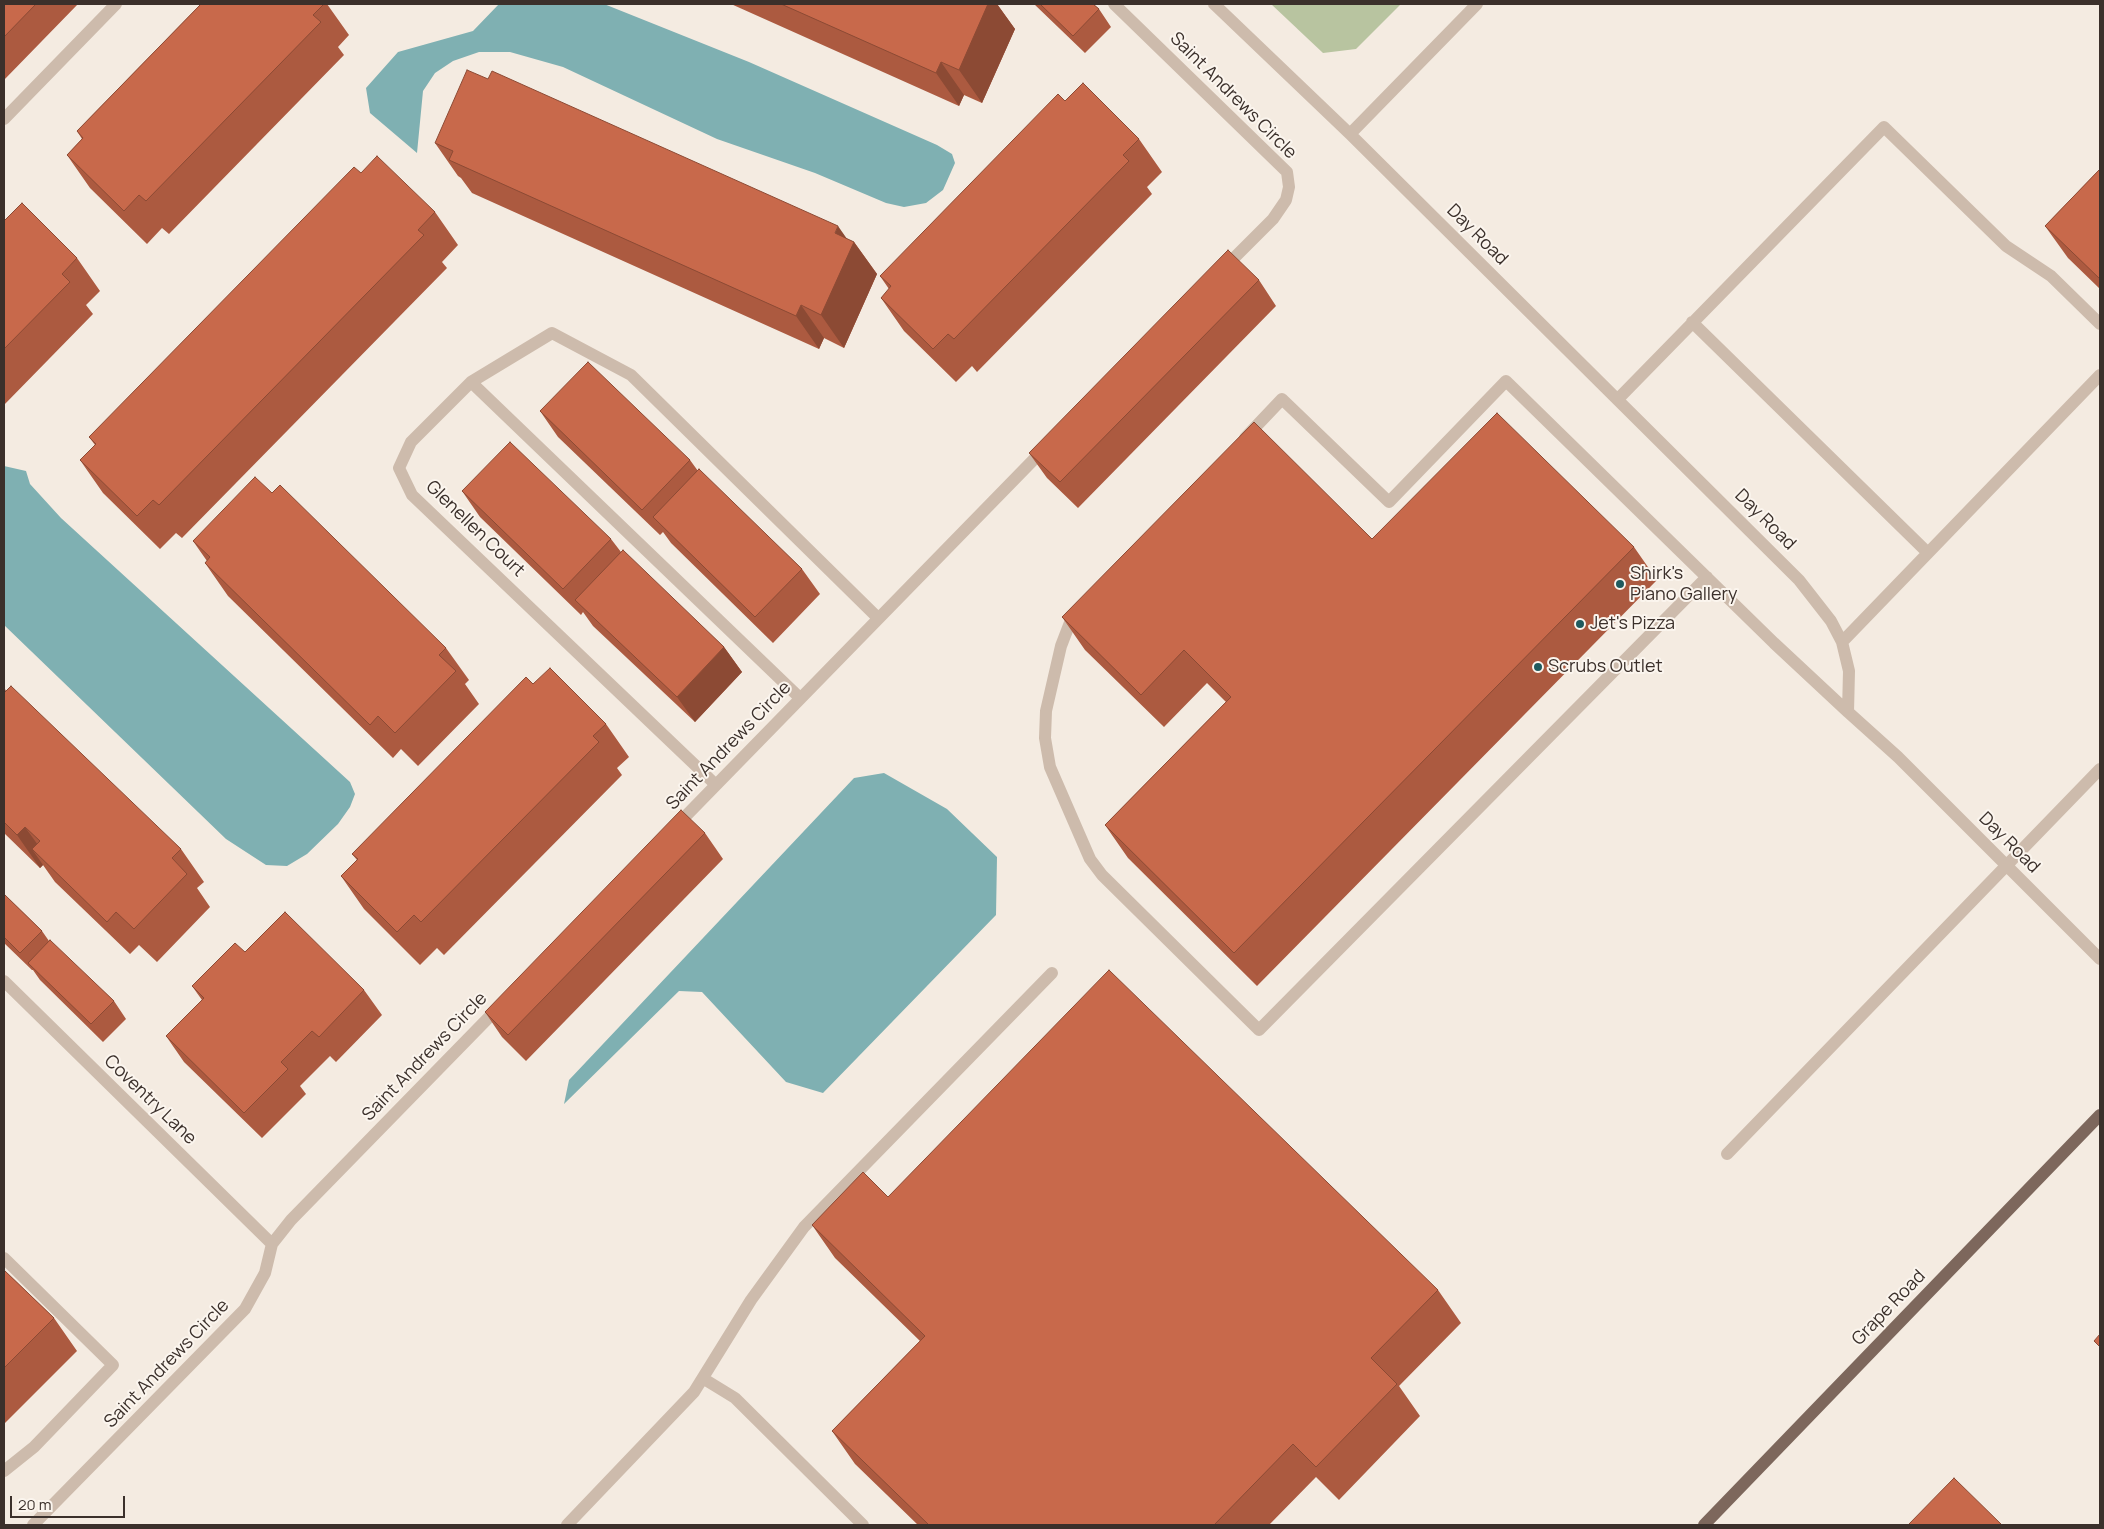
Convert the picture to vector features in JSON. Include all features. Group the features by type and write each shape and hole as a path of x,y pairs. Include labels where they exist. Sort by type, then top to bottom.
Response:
{"main road":[{"name":"Grape Road","path":"1704,1525 2100,1115"}],"street":[{"path":"4,119 116,4"},
{"name":"Saint Andrews Circle","path":"1114,4 1287,172 1289,187 1286,200 1273,219 1217,275"},
{"name":"Day Road","path":"1214,4 1350,134 1799,580 1831,621 1842,642 1849,671 1848,712 1898,757 2100,959"},
{"path":"1350,134 1477,4"},
{"path":"1618,399 1884,127 2006,246 2051,276 2100,324"},
{"path":"1692,322 1928,553"},
{"name":"Glenellen Court","path":"716,786 412,495 399,468 411,442 471,382 552,333 631,375 878,618"},
{"path":"1842,642 2100,375"},
{"path":"1234,449 1282,399 1389,502 1506,381 1802,670 1848,712"},
{"path":"471,382 800,698"},
{"name":"Saint Andrews Circle","path":"667,835 1058,436"},
{"path":"1083,604 1071,620 1061,646 1046,711 1045,738 1050,767 1090,860 1102,875 1258,1030 1706,577"},
{"path":"1727,1154 2100,769"},
{"path":"566,1525 680,1409 704,1380 751,1300 804,1227 1052,973"},
{"name":"Coventry Lane","path":"4,981 272,1244"},
{"name":"Saint Andrews Circle","path":"33,1525 245,1309 265,1273 272,1244 291,1220 506,999"},
{"path":"4,1258 113,1366 34,1447 4,1471"},
{"path":"704,1380 735,1398 863,1525"}],"green space":[{"path":"1271,4 1401,4 1356,49 1323,53"}],"water":[{"path":"499,4 604,4 749,62 937,145 952,154 955,163 943,190 926,203 904,207 886,203 815,173 717,139 563,67 510,52 479,52 453,61 435,73 423,91 417,153 370,113 366,88 398,52 473,31"},
{"path":"4,466 26,471 30,484 61,518 350,782 355,794 350,807 338,824 307,854 287,866 266,865 226,839 4,625"},
{"path":"884,773 947,809 997,857 996,915 823,1093 786,1082 702,992 679,991 564,1104 569,1080 854,778"}],"building":[{"path":"4,4 36,4 4,37"},
{"path":"201,4 324,4 313,15 321,22 146,201 139,195 124,211 67,155 83,138 77,131"},
{"path":"781,4 988,4 959,70 941,62 936,73"},
{"path":"1040,4 1093,4 1099,9 1073,36"},
{"path":"467,70 488,79 492,71 838,226 835,233 854,242 821,315 801,305 796,316 449,160 453,151 435,143"},
{"path":"1083,83 1139,139 1123,155 1129,161 954,339 948,334 933,349 881,298 891,286 880,276 1058,94 1065,101"},
{"path":"377,156 435,212 418,230 424,235 159,505 153,500 137,516 80,460 96,444 89,437 354,167 361,173"},
{"path":"2100,169 2100,279 2045,226"},
{"path":"22,203 77,258 62,274 70,282 4,349 4,221"},
{"path":"1228,250 1259,280 1060,482 1029,453"},
{"path":"588,362 690,460 642,510 540,411"},
{"path":"1497,413 1634,547 1234,953 1105,825 1231,697 1184,650 1141,695 1062,617 1254,422 1372,539"},
{"path":"510,442 611,539 563,589 462,491"},
{"path":"699,469 802,569 755,617 653,517"},
{"path":"255,477 272,493 280,485 446,648 439,655 456,671 395,733 378,716 370,725 205,563 210,557 193,541"},
{"path":"623,550 724,647 677,697 575,600"},
{"path":"550,668 606,724 593,736 599,742 421,922 414,915 397,932 341,876 358,859 352,854 526,677 533,684"},
{"path":"11,686 181,849 172,858 187,874 134,929 116,912 107,922 32,849 40,841 25,827 17,835 4,822 4,693"},
{"path":"681,810 705,833 508,1035 485,1012"},
{"path":"4,894 42,931 20,953 4,937"},
{"path":"285,912 364,990 319,1037 312,1031 281,1062 288,1069 244,1113 166,1036 204,998 192,986 235,943 245,952"},
{"path":"50,940 114,1001 91,1024 28,963"},
{"path":"1109,970 1438,1290 1371,1358 1397,1384 1316,1467 1293,1444 1214,1525 929,1525 832,1431 925,1336 812,1225 863,1172 888,1197"},
{"path":"4,1270 54,1318 4,1368"},
{"path":"2100,1334 2100,1347 2094,1341"},
{"path":"1954,1478 2002,1525 1908,1525"}],"place":[{"name":"Shirk's Piano Gallery","path":"1620,584"},
{"name":"Jet's Pizza","path":"1580,624"},
{"name":"Scrubs Outlet","path":"1538,667"}]}
